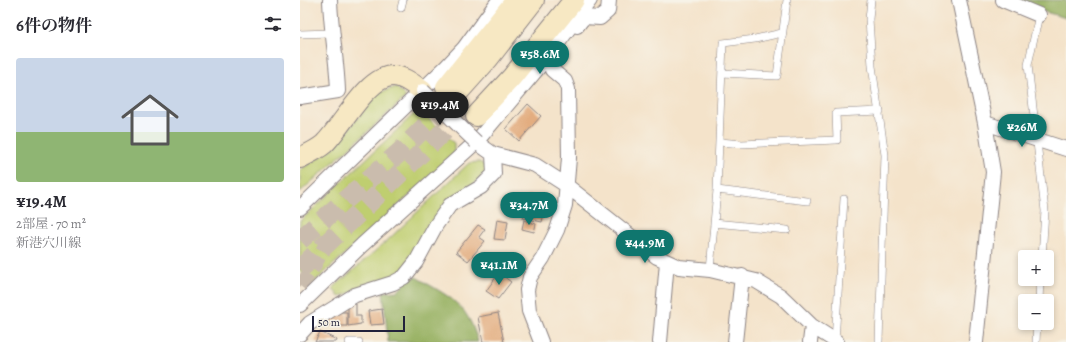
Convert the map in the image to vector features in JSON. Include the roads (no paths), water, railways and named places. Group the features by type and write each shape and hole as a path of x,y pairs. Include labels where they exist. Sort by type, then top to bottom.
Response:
{"street":[{"path":"300,97 338,91 337,61 331,33 330,0"},
{"path":"300,208 423,91 464,48 499,0"},
{"path":"460,103 516,0"},
{"path":"460,103 488,59 534,0"},
{"path":"460,103 523,44 557,0"},
{"path":"460,103 516,72 574,0"},
{"path":"300,305 362,245 476,142 549,55 590,0"},
{"path":"541,342 529,311 527,290 530,277 543,258 557,230 565,205 569,158 568,89 565,81 552,70 551,62 584,16 600,18 608,11 609,0"},
{"path":"959,0 985,123 993,172 976,342"},
{"path":"1003,0 1039,15"},
{"path":"300,158 324,144 367,89 382,79 391,76 400,77 423,91 476,142 493,154 536,165 566,184 657,257 679,267 710,270 742,276 756,281 780,296 812,326 836,341"},
{"path":"985,123 1037,138 1066,149"},
{"path":"300,334 310,322 355,295 404,278 416,262 436,225 450,205 481,187 494,174 493,154"},
{"path":"660,342 667,262"},
{"path":"735,342 742,276"},
{"path":"810,342 812,326"}],"lane":[{"path":"401,8 403,0"},
{"path":"722,73 777,76 787,0"},
{"path":"871,0 869,19 872,66 880,111 885,155 879,342"},
{"path":"1039,15 1028,65 1045,211 1042,250"},
{"path":"300,34 331,33"},
{"path":"710,270 720,142 723,43 755,39 782,33"},
{"path":"720,142 742,144 836,140 836,113 880,111"},
{"path":"717,190 807,201"},
{"path":"836,341 844,199"},
{"path":"714,223 787,230"},
{"path":"1036,342 1037,330"},
{"path":"349,342 359,342"}],"tunnel":[{"path":"300,240 400,152 454,97"},
{"path":"300,269 467,109"},
{"path":"300,286 314,267 325,245"}]}
